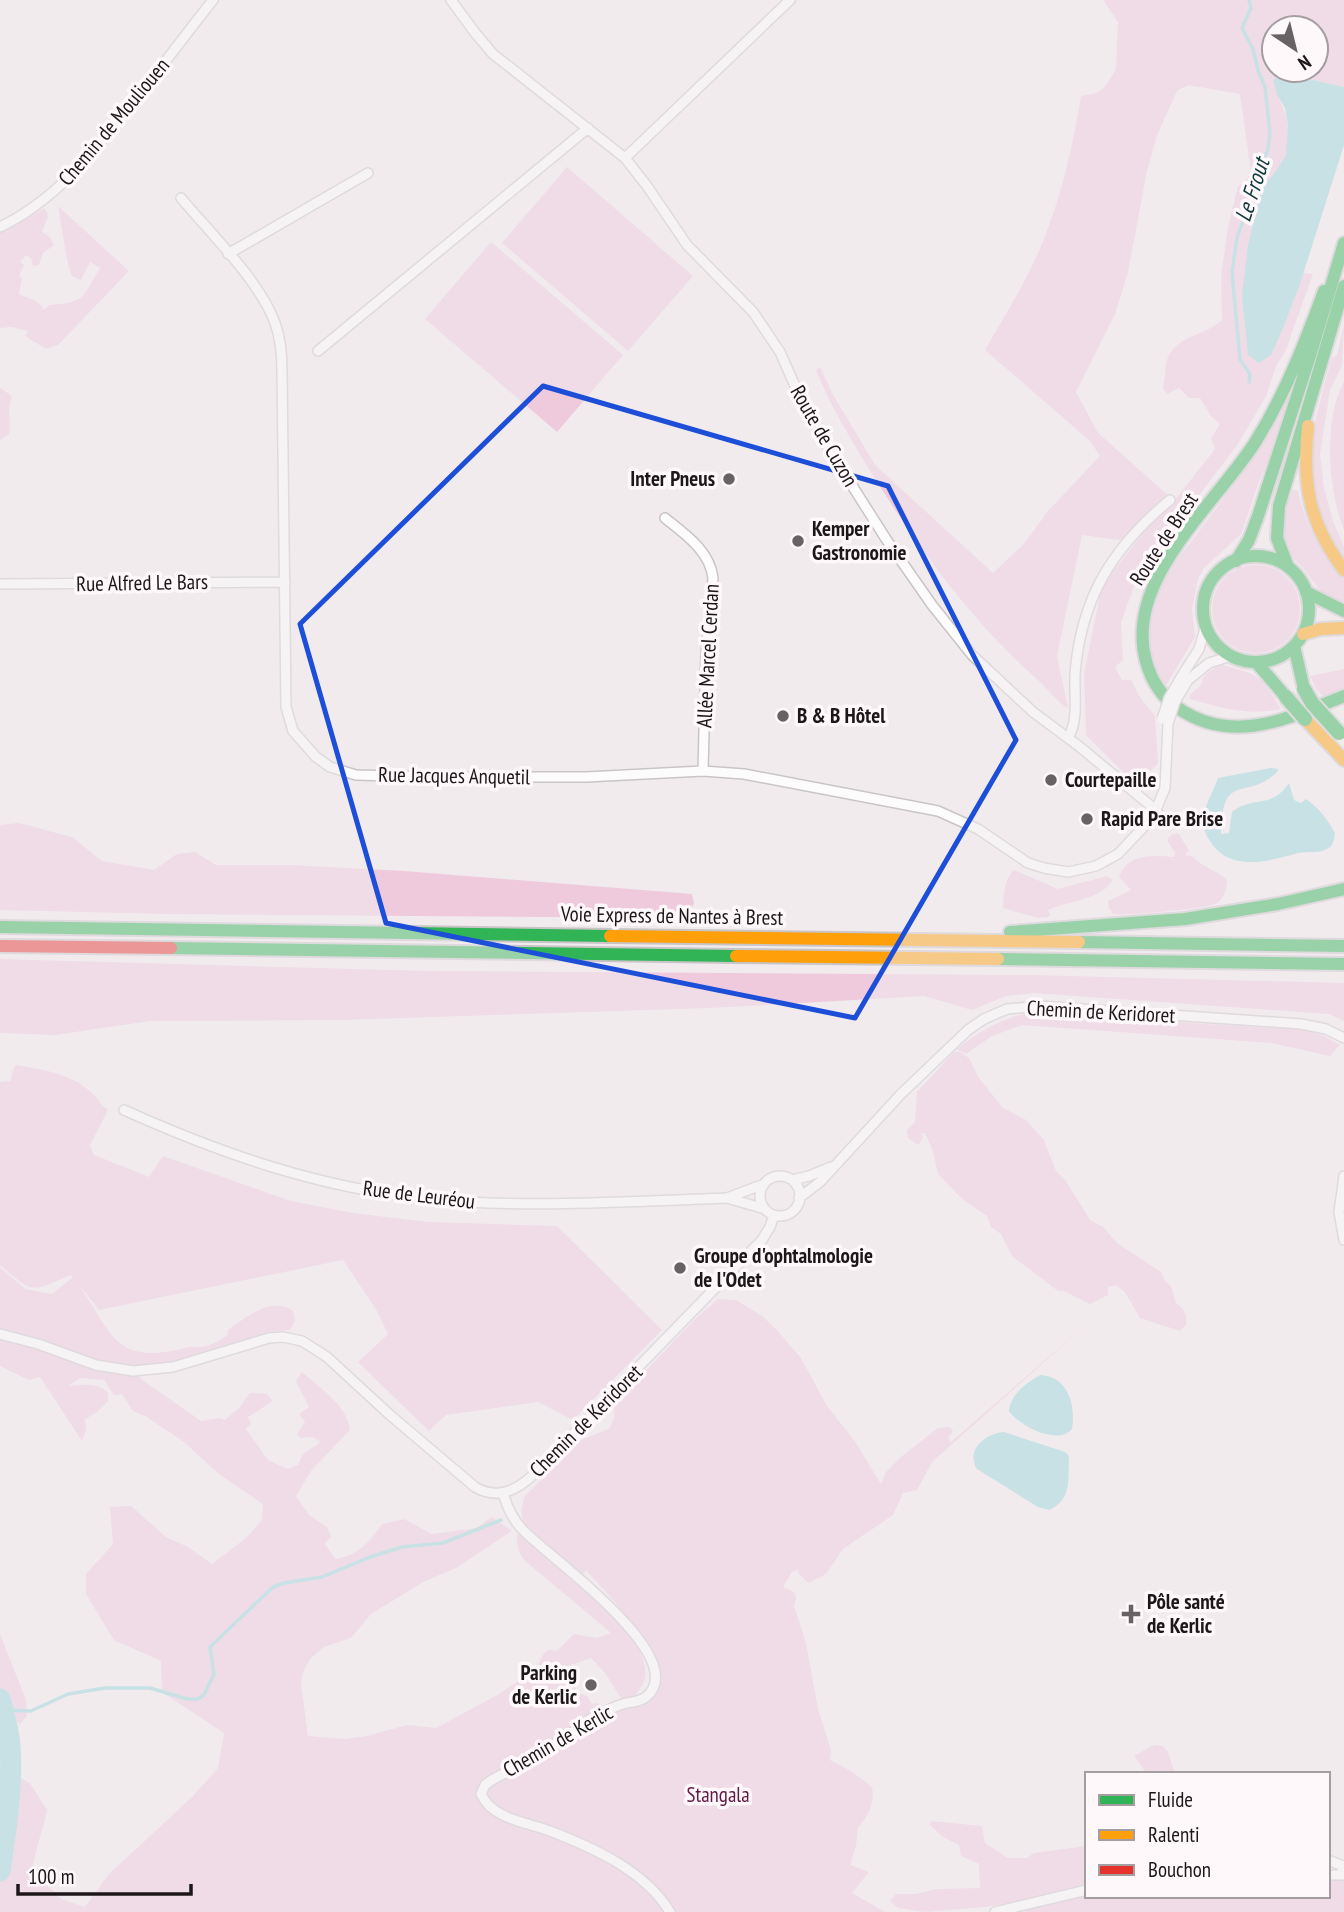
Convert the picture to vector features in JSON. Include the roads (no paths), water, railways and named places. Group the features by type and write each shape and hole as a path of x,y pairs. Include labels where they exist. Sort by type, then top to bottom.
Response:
{"main road":[{"name":"Route de Brest","path":"1344,235 1303,349 1280,398 1246,457 1181,543 1155,583 1143,615 1141,635 1145,660 1154,682 1179,710 1210,725 1231,728 1261,725 1344,696"},
{"path":"1236,561 1247,545 1259,514 1344,243"},
{"path":"1342,736 1319,712 1304,690 1298,640 1308,613 1306,592 1299,578 1288,567 1276,543 1276,522 1290,460 1344,286"},
{"path":"1315,383 1305,444 1305,484 1318,529 1344,570"},
{"path":"1288,567 1268,558 1246,558 1221,570 1207,592 1204,608 1206,625 1215,643 1231,656 1256,662 1283,655 1298,640 1328,628 1344,628"},
{"path":"1306,592 1344,611"},
{"path":"1256,662 1325,742 1344,760"},
{"path":"887,940 1175,920 1255,908 1344,890"},
{"name":"Voie Express de Nantes à Brest","path":"0,927 1344,946"},
{"name":"Voie Express de Nantes à Brest","path":"0,946 1344,964"}],"street":[{"name":"Chemin de Mouliouen","path":"0,227 44,201 74,173 213,0"},
{"name":"Route de Cuzon","path":"451,0 499,59 625,158 687,245 753,312 785,361 803,404 827,446 896,554 932,605 984,666 1033,712 1157,811"},
{"path":"625,158 790,0"},
{"path":"318,351 589,128"},
{"path":"228,254 368,173"},
{"name":"Rue Jacques Anquetil","path":"181,198 228,254 270,311 279,336 282,371 285,692 293,731 305,747 330,767 356,775 429,778 586,777 703,771 744,774 928,808 978,829 1028,863 1061,871 1078,871 1096,866 1118,854 1143,830 1157,811"},
{"path":"1068,738 1074,719 1077,657 1092,597 1104,573 1122,550 1146,521 1170,500"},
{"name":"Allée Marcel Cerdan","path":"665,518 697,546 711,567 713,578 706,654 703,771"},
{"name":"Rue Alfred Le Bars","path":"0,584 285,582"},
{"path":"1157,811 1165,788 1165,722 1199,649 1206,625"},
{"path":"1186,677 1203,666 1231,656"},
{"name":"Chemin de Keridoret","path":"799,1198 824,1178 832,1166 953,1043 984,1019 1007,1009 1040,1006 1288,1023 1314,1026 1344,1038"},
{"name":"Rue de Leuréou","path":"124,1110 204,1145 255,1163 317,1180 398,1196 466,1202 539,1204 727,1198 765,1209"},
{"name":"Chemin de Keridoret","path":"792,1180 832,1166"},
{"path":"779,1176 792,1180 798,1188 799,1198 795,1209 780,1216 765,1209 760,1196 764,1184 779,1176"},
{"path":"1344,1176 1339,1212 1344,1240"},
{"name":"Rue de Leuréou","path":"727,1198 764,1184"},
{"name":"Chemin de Keridoret","path":"503,1493 518,1488 533,1475 616,1391 762,1240 774,1215"},
{"path":"0,1334 122,1371 173,1367 275,1337 292,1338 310,1345 335,1364 475,1487 486,1493 503,1493"},
{"name":"Chemin de Kerlic","path":"503,1493 511,1515 524,1532 626,1623 649,1656 655,1679 645,1698 623,1704 597,1716 561,1741 492,1780 485,1785 481,1794 485,1804 496,1813 550,1831 612,1859 658,1896 670,1912"},
{"path":"1330,1861 1341,1865 1344,1875"},
{"path":"995,1912 1085,1890"}],"water":[{"path":"1274,84 1330,84 1344,87 1344,145 1300,284 1283,328 1271,355 1259,363 1248,355 1242,296 1248,245 1262,187 1286,155 1288,126 1285,108"},
{"path":"1271,768 1278,771 1257,785 1232,794 1226,801 1221,834 1229,833 1232,812 1247,804 1275,797 1289,783 1294,800 1301,803 1306,799 1326,819 1335,833 1333,843 1322,851 1298,853 1264,861 1241,861 1220,853 1212,844 1203,824 1206,807 1218,778"},
{"path":"1040,1375 1057,1380 1068,1393 1073,1420 1072,1429 1066,1434 1049,1435 1039,1432 1021,1423 1009,1411 1016,1394"},
{"path":"1004,1432 1065,1452 1069,1456 1067,1488 1062,1501 1056,1506 1049,1510 1038,1507 977,1469 974,1455 979,1444 990,1436"}],"waterway":[{"name":"Le Frout","path":"1249,0 1251,8 1242,28 1253,49 1265,87 1270,133 1268,149 1237,238 1232,272 1240,360 1250,374 1249,382"},
{"path":"3,1710 31,1711 68,1694 105,1688 150,1688 187,1699 198,1699 204,1695 214,1674 210,1647 273,1587 322,1577 402,1547 443,1543 501,1520"},
{"path":"0,1699 9,1734 11,1762 0,1871"}],"place":[{"name":"Inter Pneus","path":"729,479"},
{"name":"Kemper Gastronomie","path":"798,541"},
{"name":"B & B Hôtel","path":"783,716"},
{"name":"Courtepaille","path":"1051,780"},
{"name":"Rapid Pare Brise","path":"1087,819"},
{"name":"Groupe d'ophtalmologie de l'Odet","path":"680,1268"},
{"name":"Pôle santé de Kerlic","path":"1131,1614"},
{"name":"Parking de Kerlic","path":"591,1685"}],"park label":[{"name":"Stangala","path":"718,1795"}]}
